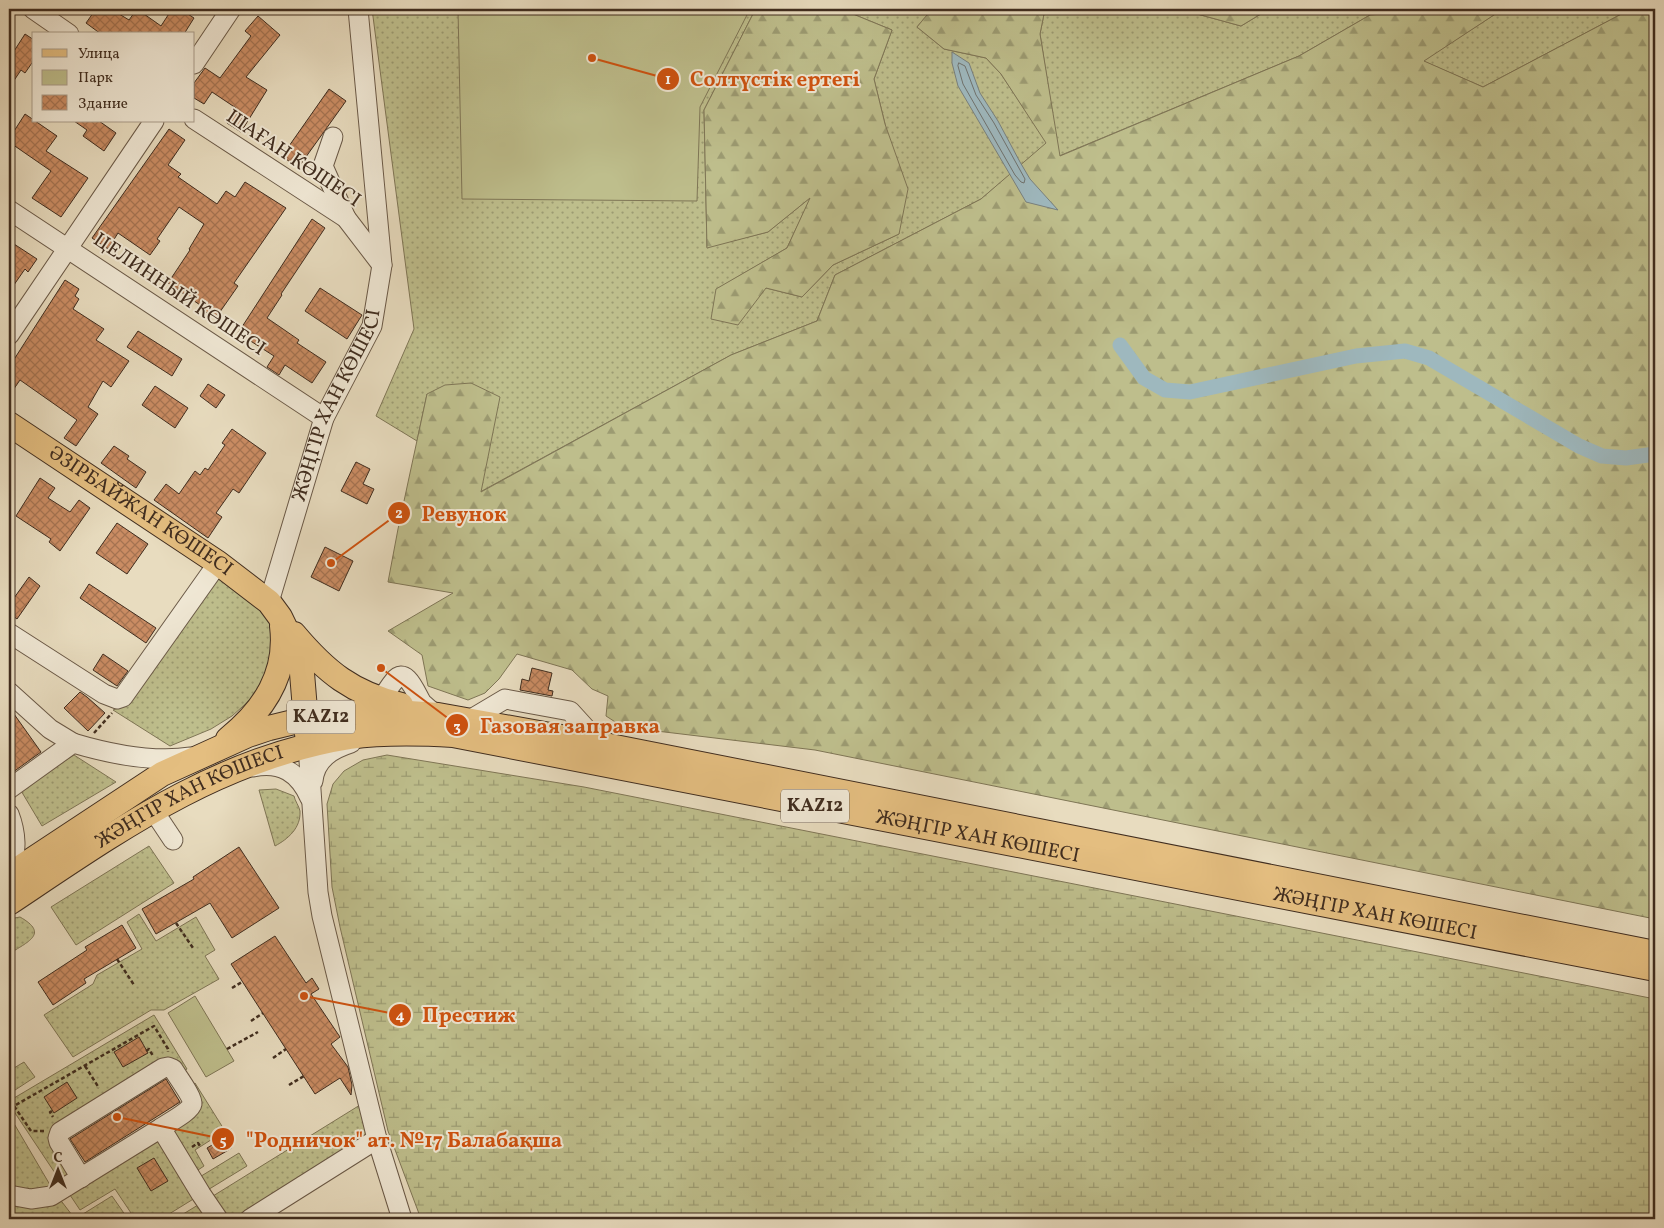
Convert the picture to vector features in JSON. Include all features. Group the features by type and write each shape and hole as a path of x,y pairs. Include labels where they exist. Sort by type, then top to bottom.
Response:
{"main road":[{"name":"ӘЗІРБАЙЖАН КӨШЕСІ","path":"9,424 218,563 275,610 315,656 337,677 369,695 438,715"},
{"path":"275,610 299,656 308,746"},
{"path":"209,753 246,723 268,696 276,681 281,665 283,648 275,610"},
{"name":"ЖӘҢГІР ХАН КӨШЕСІ","path":"9,875 162,774 248,735 306,719 342,713 395,712 438,715 600,744 1655,953"},
{"name":"ЖӘҢГІР ХАН КӨШЕСІ","path":"9,903 153,810 227,772 255,761 308,746 350,737 407,733 453,735 1655,969"},
{"path":"67,836 80,856"}],"street":[{"path":"33,9 66,32"},
{"path":"195,63 231,9"},
{"name":"ЖӘҢГІР ХАН КӨШЕСІ","path":"275,610 324,418 372,326 382,265 358,9"},
{"name":"ШАҒАН КӨШЕСІ","path":"195,119 346,218 382,265"},
{"path":"9,335 153,122"},
{"path":"333,137 323,166 346,218"},
{"name":"ЦЕЛИННЫЙ КӨШЕСІ","path":"9,210 324,418"},
{"path":"9,633 104,694 117,699 123,697 218,563"},
{"path":"9,692 50,729 76,744 96,750 174,760 209,753"},
{"path":"311,802 314,774 321,759 336,748 371,735"},
{"path":"9,789 76,744"},
{"path":"308,746 318,892 322,916 377,1139 402,1219"},
{"path":"227,772 257,766 277,766 293,773 305,787 311,802"},
{"path":"153,810 173,840"},
{"path":"9,814 13,824 15,850 13,863 9,871"},
{"path":"9,1195 31,1200 51,1196 81,1178 189,1110 192,1099 173,1070 168,1067 163,1068 60,1132 59,1142 81,1178"},
{"path":"161,1128 218,1219"},
{"path":"250,1219 377,1139"}],"path":[{"path":"76,744 96,731 110,716 123,697"},
{"path":"176,923 193,948"},
{"path":"117,959 134,986"},
{"path":"232,988 242,982"},
{"path":"251,1020 263,1013"},
{"path":"60,1132 30,1131 14,1106 154,1026 168,1049 168,1067"},
{"path":"227,1049 258,1032"},
{"path":"273,1058 286,1049"},
{"path":"85,1066 108,1102"},
{"path":"289,1085 304,1076"}],"green space":[{"path":"372,9 762,9 754,12 704,110 707,247 768,232 811,197 787,248 717,289 766,288 802,297 833,265 899,234 885,124 874,79 892,30 848,12 847,9 932,9 917,27 944,49 986,58 1001,74 1047,143 981,199 835,275 817,321 731,355 480,492 427,394 417,441 376,416 414,329"},
{"path":"458,9 750,9 700,107 697,201 462,199"},
{"path":"762,9 847,9 848,12 892,30 874,79 885,124 908,189 899,234 833,265 802,297 766,288 738,325 711,319 716,289 787,248 810,198 768,232 707,248 704,110 754,12"},
{"path":"932,9 1045,9 1040,34 1060,156 1299,56 1370,15 1441,9 1503,9 1424,61 1483,87 1631,9 1655,9 1655,919 815,750 623,727 606,716 608,696 592,689 572,670 517,654 499,679 485,693 468,700 428,686 422,655 388,631 453,593 388,582 427,394 445,385 471,383 500,397 481,492 731,355 817,321 835,275 981,199 1046,143 1001,74 986,58 944,49 917,27"},
{"path":"1045,9 1179,9 1241,26 1269,9 1441,9 1370,15 1299,56 1059,156 1040,34"},
{"path":"1179,9 1269,9 1241,26"},
{"path":"1503,9 1631,9 1483,87 1423,61"},
{"path":"218,577 265,612 273,628 268,670 251,699 232,716 211,729 170,746 113,710 124,706"},
{"path":"74,755 116,782 42,826 20,789"},
{"path":"387,755 584,787 1655,999 1655,1219 421,1219 388,1131 332,887 327,804 333,784 344,771 363,760"},
{"path":"276,789 294,796 300,811 300,817 293,832 275,846 259,790"},
{"path":"149,846 174,883 76,945 51,907"},
{"path":"139,914 156,941 196,917 215,950 205,956 219,979 164,1010 151,1010 73,1057 44,1015 93,984 97,975 142,949 127,922"},
{"path":"20,917 29,923 34,933 28,942 9,954 9,919"},
{"path":"195,996 234,1061 206,1077 168,1013"},
{"path":"154,1015 187,1069 181,1073 176,1065 56,1130 73,1175 63,1185 9,1104 9,1101"},
{"path":"24,1062 35,1077 9,1094 9,1071"},
{"path":"195,1083 225,1131 195,1150 204,1166 195,1172 172,1129 190,1087"},
{"path":"360,1105 369,1138 236,1219 227,1219 213,1196"},
{"path":"9,1115 53,1190 9,1191"},
{"path":"158,1140 195,1198 161,1219 135,1219 115,1189 80,1210 68,1192"},
{"path":"239,1153 247,1166 206,1191 198,1178"},
{"path":"112,1196 128,1219 75,1219"},
{"path":"59,1198 75,1219 15,1219 9,1210 9,1199"},
{"path":"198,1205 209,1219 175,1219"}],"water":[{"path":"952,52 969,63 980,93 1030,179 1058,210 1026,202 958,86 952,63"}],"building":[{"path":"96,9 111,9 129,20 137,9 161,26 172,9 180,9 194,18 185,32 98,32 86,23"},
{"path":"258,16 280,35 246,77 267,90 241,132 227,123 236,108 212,92 204,104 195,99 195,82 205,68 220,78 251,36 245,31"},
{"path":"25,34 32,39 32,63 25,73 21,70 9,88 9,59"},
{"path":"329,89 346,101 298,168 282,156"},
{"path":"25,114 32,119 32,122 37,122 57,136 46,151 88,178 61,217 32,198 51,171 9,142"},
{"path":"75,122 100,122 116,133 104,151 83,136 87,130"},
{"path":"169,129 185,140 168,165 181,174 178,177 217,204 226,191 235,197 245,182 286,208 234,283 238,286 215,319 202,309 203,307 168,283 190,250 204,224 179,207 157,239 160,241 150,255 118,233 108,249 92,238"},
{"path":"312,219 325,228 267,318 299,340 297,343 326,362 312,383 285,365 279,375 267,367 274,356 238,333"},
{"path":"14,244 37,259 28,272 25,269 9,292 9,251"},
{"path":"65,280 79,289 75,296 79,299 73,309 104,329 96,340 129,361 111,387 103,381 88,407 98,414 76,446 64,438 77,420 20,380 9,396 9,358 13,361"},
{"path":"320,288 362,315 347,339 305,311"},
{"path":"138,331 182,359 172,376 127,347"},
{"path":"208,384 225,395 216,408 200,396"},
{"path":"155,386 188,408 175,428 142,405"},
{"path":"232,429 266,453 239,493 233,489 216,513 222,517 208,538 154,500 166,484 179,494 195,471 200,475 205,468 208,470 225,445 222,443"},
{"path":"114,446 129,456 127,459 146,472 136,488 101,463"},
{"path":"356,462 370,469 363,484 374,489 367,504 341,491"},
{"path":"40,478 55,488 48,498 70,512 79,500 90,508 60,551 49,542 51,539 16,516"},
{"path":"117,523 148,544 127,574 96,553"},
{"path":"325,547 353,561 339,591 311,577"},
{"path":"29,577 40,586 17,619 9,613 9,605"},
{"path":"89,584 156,628 146,643 80,598"},
{"path":"103,654 128,671 117,686 93,670"},
{"path":"532,668 552,673 548,690 553,691 552,696 520,690 522,679 529,681"},
{"path":"80,692 105,713 88,731 64,708"},
{"path":"9,707 41,752 9,775"},
{"path":"239,847 279,908 232,938 210,903 156,934 142,909 194,879 193,877"},
{"path":"122,925 136,948 84,979 86,983 53,1005 38,982 87,950 85,947"},
{"path":"275,936 306,983 312,978 319,989 311,994 340,1037 331,1044 348,1067 352,1085 351,1095 340,1078 315,1094 231,964"},
{"path":"139,1037 148,1053 123,1067 114,1052"},
{"path":"166,1079 180,1102 85,1162 70,1139"},
{"path":"67,1082 77,1098 54,1113 44,1097"},
{"path":"226,1137 232,1148 213,1159 207,1148"},
{"path":"154,1158 168,1181 151,1191 137,1168"}],"waterway":[{"path":"1120,345 1144,378 1165,390 1190,392 1356,356 1405,351 1429,358 1579,446 1602,456 1626,458 1655,454"}],"place":[{"name":"Солтүстік ертегі","path":"592,58"},
{"name":"Ревунок","path":"331,563"},
{"name":"Газовая заправка","path":"381,668"},
{"name":"Престиж","path":"304,996"},
{"name":"\"Родничок\" ат. №17 Балабақша","path":"117,1117"}]}
